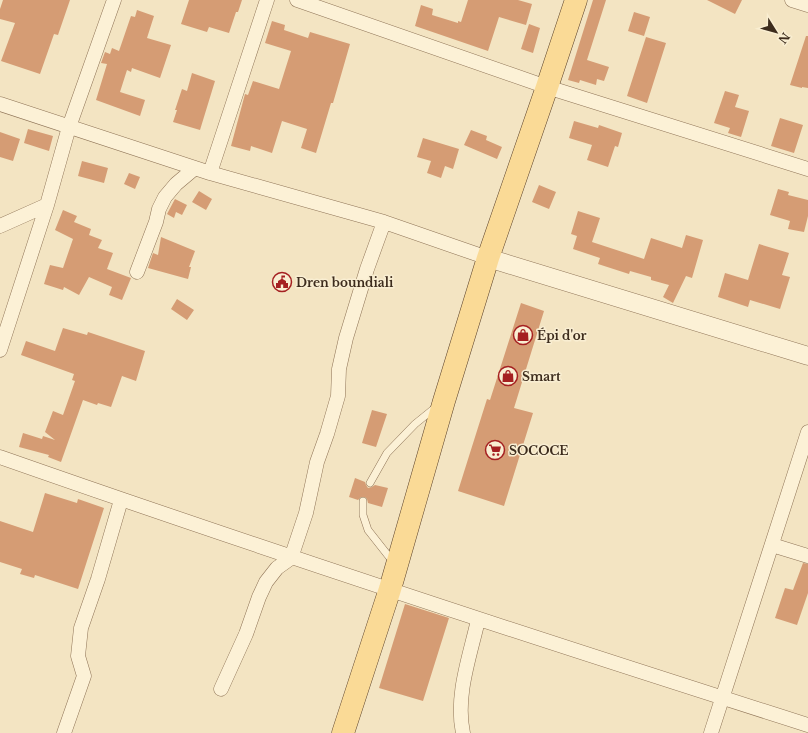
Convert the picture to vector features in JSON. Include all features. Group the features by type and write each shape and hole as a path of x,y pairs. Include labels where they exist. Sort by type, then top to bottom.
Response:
{"main road":[{"path":"343,733 390,589 444,401 488,258 576,0"}],"street":[{"path":"0,350 47,205 69,127 114,0"},
{"path":"210,173 266,0"},
{"path":"297,0 547,87 808,169"},
{"path":"792,0 808,5"},
{"path":"0,104 210,173 384,222 488,258 808,356"},
{"path":"137,272 156,222 159,209 165,197 176,184 195,168"},
{"path":"0,226 47,205"},
{"path":"221,689 246,634 258,597 266,582 277,568 291,558 306,513 317,462 338,396 339,369 346,338 367,268 384,222"},
{"path":"711,733 808,432"},
{"path":"0,457 291,558 390,589 478,620 808,725"},
{"path":"64,733 84,676 78,656 81,628 98,579 121,500"},
{"path":"772,545 808,556"},
{"path":"462,733 460,722 460,698 478,620"}],"lane":[{"path":"370,483 387,453 415,424 444,401"},
{"path":"363,501 363,515 368,530 396,567"}],"building":[{"path":"3,0 70,0 58,35 54,34 40,74 1,61 15,23 0,19 0,9"},
{"path":"189,0 242,0 229,33 209,27 207,32 181,24"},
{"path":"468,0 518,0 532,4 526,25 499,17 488,51 415,26 421,5 433,9 432,15 458,23 458,21 461,22"},
{"path":"593,0 606,0 587,60 609,67 604,81 597,79 596,85 580,80 579,83 568,80"},
{"path":"707,0 742,0 735,14"},
{"path":"137,10 154,16 147,38 171,45 160,78 132,68 131,72 127,70 120,92 145,100 140,116 96,100 107,64 101,63 105,52 110,54 112,48 119,51 131,16 135,17"},
{"path":"634,12 650,17 644,36 628,31"},
{"path":"272,21 285,25 284,30 308,38 310,32 350,44 333,103 331,103 316,153 301,148 307,129 282,121 272,153 251,146 250,151 231,146 245,94 248,95 253,81 279,89 291,51 265,43"},
{"path":"529,24 540,28 533,53 521,49"},
{"path":"806,36 808,36 808,88 802,88 790,85"},
{"path":"646,37 666,43 647,103 627,96"},
{"path":"192,73 215,81 200,130 173,122 177,110 175,110 182,89 187,91"},
{"path":"725,91 739,95 735,107 749,111 741,137 728,133 730,128 714,123"},
{"path":"780,118 803,125 794,153 771,146"},
{"path":"574,121 598,128 599,125 622,133 618,147 615,146 608,167 587,160 592,145 569,138"},
{"path":"28,129 53,136 49,151 24,143"},
{"path":"471,130 487,136 486,140 502,147 497,159 464,145"},
{"path":"0,132 20,139 13,161 0,157"},
{"path":"423,138 459,149 453,169 445,166 441,178 427,173 431,161 417,157"},
{"path":"82,161 108,168 104,183 78,176"},
{"path":"129,173 140,177 135,189 124,184"},
{"path":"539,185 556,192 549,209 532,202"},
{"path":"778,189 789,192 788,195 808,200 808,216 804,232 788,229 790,221 770,215"},
{"path":"199,191 212,199 206,210 192,202"},
{"path":"175,199 187,205 182,215 176,212 174,218 167,214"},
{"path":"63,210 77,216 74,222 91,229 89,235 102,240 98,248 113,253 107,269 131,278 122,300 109,295 112,287 89,277 79,295 64,287 63,290 44,284 50,265 63,268 73,239 55,230"},
{"path":"578,211 600,218 592,242 644,259 651,238 682,248 686,235 703,240 692,278 686,276 673,303 663,297 669,285 651,280 651,277 630,271 629,274 598,264 600,258 573,249 577,236 571,234"},
{"path":"161,237 195,251 189,267 191,267 188,279 148,268 153,253 158,255"},
{"path":"759,244 789,253 782,275 790,277 780,309 750,300 748,307 718,297 725,273 748,280"},
{"path":"177,299 194,310 187,320 171,309"},
{"path":"521,303 544,311 514,408 533,413 504,506 458,491 487,399 490,400"},
{"path":"63,328 87,335 88,332 145,351 136,381 122,376 111,407 98,403 97,405 83,400 61,462 48,457 49,455 19,447 23,433 42,439 43,436 55,440 45,432 53,411 63,415 75,381 72,380 74,374 21,355 26,341 55,351"},
{"path":"372,410 387,414 376,447 362,443"},
{"path":"355,478 365,482 368,488 375,485 388,488 382,507 368,503 365,497 361,497 358,500 349,497"},
{"path":"45,493 77,503 78,499 104,508 78,589 35,575 34,578 20,574 22,569 0,562 0,521 33,532"},
{"path":"803,563 808,564 808,593 797,625 775,618 785,588 793,590"},
{"path":"405,604 449,618 423,701 379,688"}],"place":[{"name":"Dren boundiali","path":"282,282"},
{"name":"Épi d'or","path":"523,335"},
{"name":"Smart","path":"508,376"},
{"name":"SOCOCE","path":"495,450"}]}
